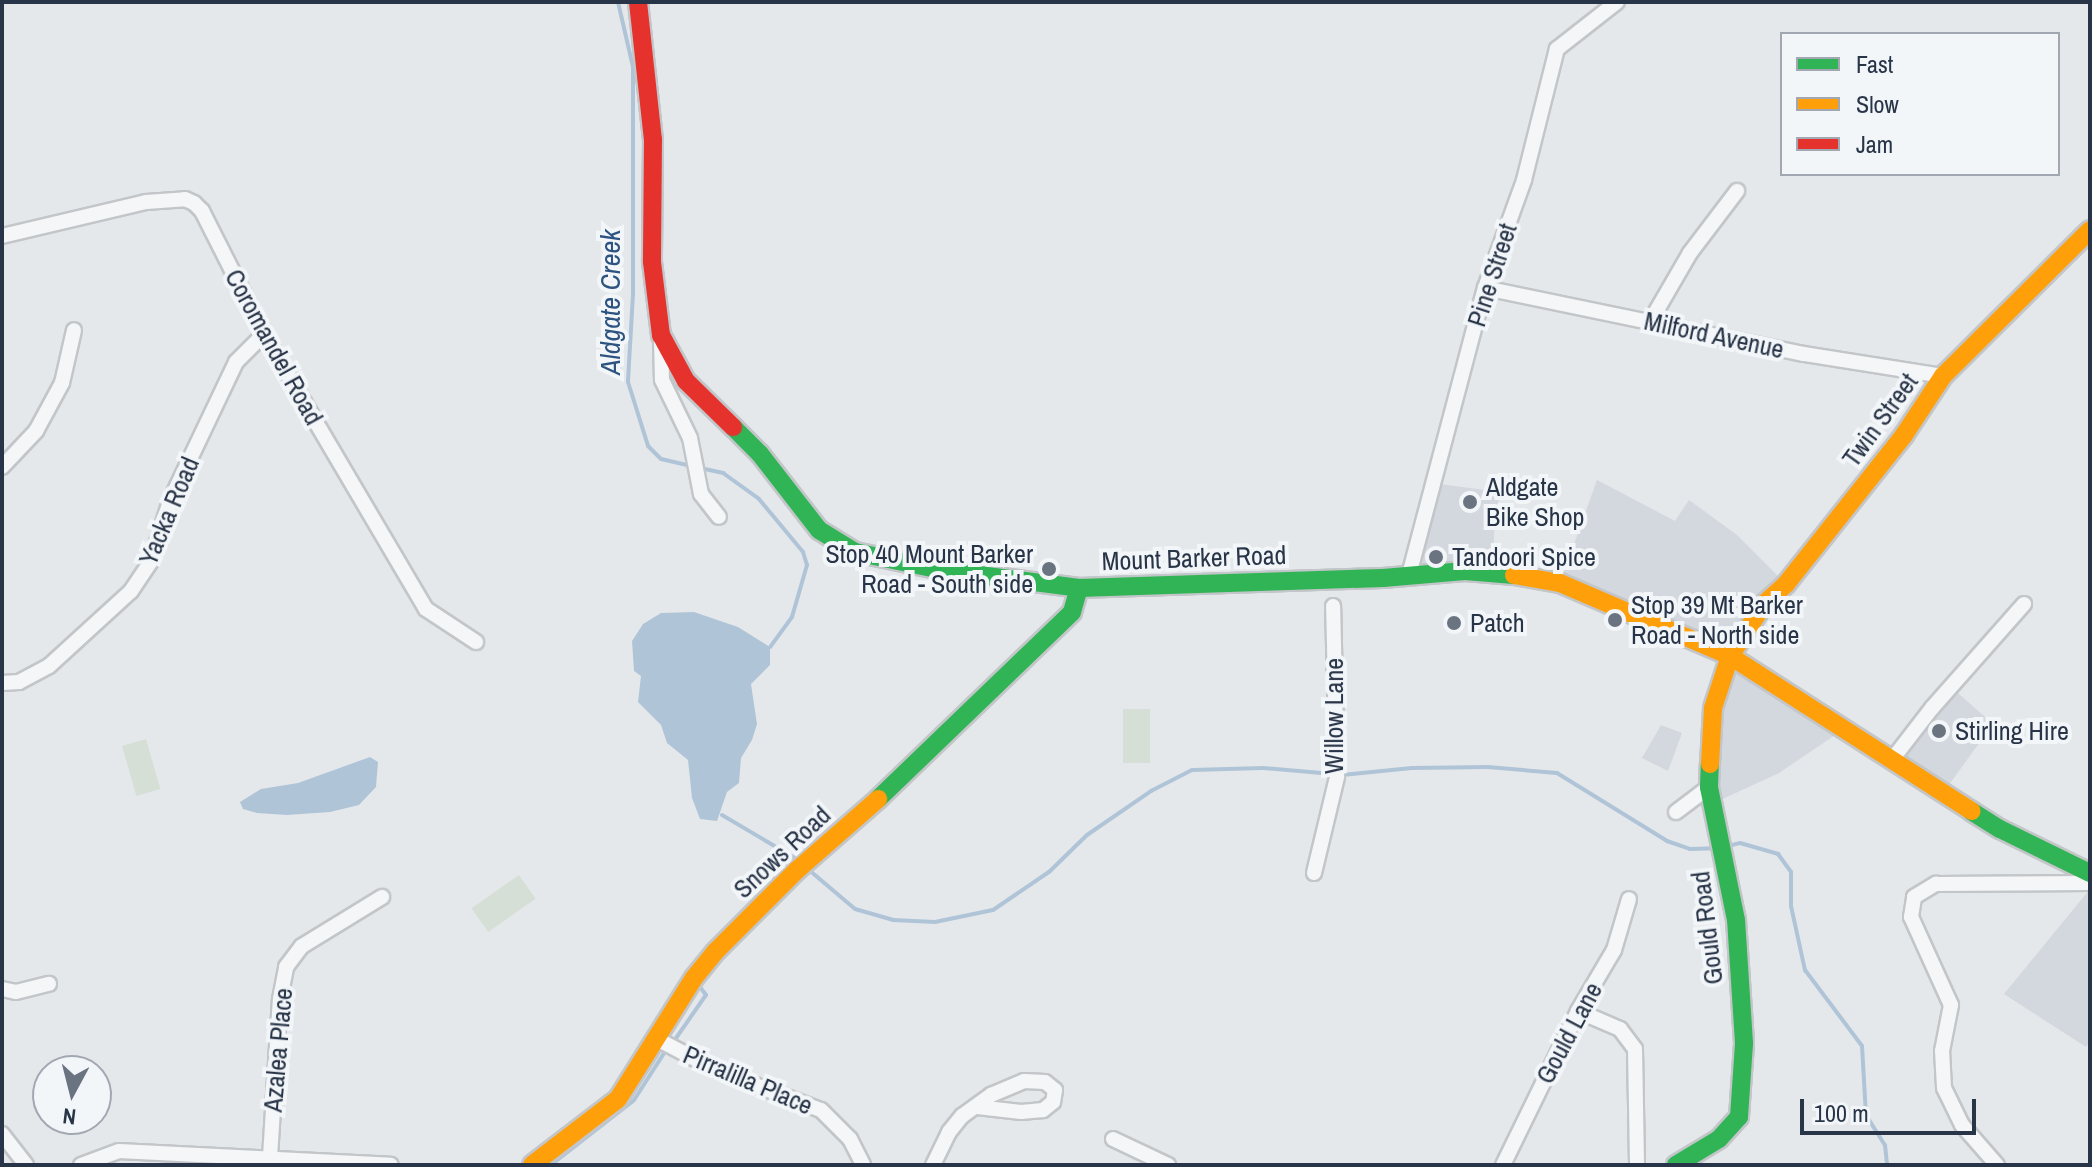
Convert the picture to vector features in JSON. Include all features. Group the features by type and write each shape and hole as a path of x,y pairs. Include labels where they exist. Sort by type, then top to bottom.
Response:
{"main road":[{"name":"Mount Barker Road","path":"638,2 653,140 652,262 661,335 686,381 760,454 819,530 855,552 941,570 1079,588 1493,571 1560,583 1730,656 2000,829 2090,873"},
{"name":"Twin Street","path":"1730,656 1764,604 1786,584 1904,435 1943,376 2090,230"},
{"name":"Snows Road","path":"532,1165 618,1099 694,978 803,865 1072,612 1079,588"},
{"name":"Gould Road","path":"1676,1165 1719,1139 1739,1117 1744,1043 1736,920 1709,787 1713,708 1730,656"}],"street":[{"name":"Pine Street","path":"1409,575 1485,288 1524,180 1557,49 1617,2"},
{"path":"1650,322 1690,253 1737,191"},
{"name":"Coromandel Road","path":"2,236 146,202 185,199 202,211 264,334 426,609 476,642"},
{"name":"Milford Avenue","path":"1485,288 1804,354 1943,376"},
{"path":"2,467 36,431 62,383 74,330"},
{"name":"Yacka Road","path":"2,683 19,682 49,666 131,591 151,561 170,501 236,362 264,334"},
{"path":"661,335 662,380 690,438 701,494 719,517"},
{"path":"1891,761 1932,708 2024,604"},
{"name":"Willow Lane","path":"1314,873 1337,772 1333,606"},
{"path":"1676,812 1709,787"},
{"path":"1997,1165 1962,1125 1944,1088 1942,1051 1951,1005 1911,917 1914,897 1936,884 2090,883"},
{"name":"Azalea Place","path":"270,1157 280,999 286,967 302,946 382,897"},
{"name":"Gould Lane","path":"1503,1165 1578,1011 1614,950 1629,899"},
{"path":"2,989 16,992 49,984"},
{"path":"1578,1011 1620,1029 1635,1049 1637,1165"},
{"name":"Pirralilla Place","path":"657,1039 716,1070 821,1110 850,1139 863,1165"},
{"path":"933,1165 949,1132 962,1116 1007,1086 1024,1081 1045,1082 1055,1090 1053,1102 1043,1110 1021,1112 977,1107"},
{"path":"2,1134 26,1165"},
{"path":"1113,1139 1168,1165"},
{"path":"81,1165 119,1151 391,1165"}],"shaded area":[{"path":"1597,480 1675,521 1689,500 1737,535 1786,584 1730,656 1844,729 1779,773 1714,803 1709,787 1729,656 1560,583"},
{"path":"1432,483 1500,492 1493,571 1409,575"},
{"path":"1951,687 1993,724 1943,793 1891,761"},
{"path":"1123,709 1150,709 1150,763 1123,763"},
{"path":"1661,725 1682,733 1668,771 1642,758"},
{"path":"146,739 160,789 136,796 122,746"},
{"path":"519,875 536,899 488,932 471,908"},
{"path":"2090,889 2090,1042 2086,1047 2004,994"}],"water":[{"path":"694,612 738,627 770,647 770,665 751,684 757,724 741,758 739,783 727,792 717,821 700,819 692,798 688,760 667,743 661,725 638,702 641,676 634,671 632,641 643,624 661,613"},
{"path":"370,757 378,762 376,787 359,805 330,812 287,815 257,813 243,809 240,802 261,789 298,783"}],"waterway":[{"name":"Aldgate Creek","path":"618,2 633,67 633,294 628,382 648,446 661,459 691,466"},
{"name":"Aldgate Creek","path":"700,468 723,473 759,499 803,552 807,565 792,617 770,647"},
{"path":"1342,775 1412,768 1488,767 1557,773 1667,841 1690,849 1715,848"},
{"path":"809,870 855,909 893,920 935,922 993,910 1049,872 1087,835 1151,791 1192,770 1263,768 1333,774"},
{"path":"722,815 800,861"},
{"path":"1728,846 1740,843 1778,854 1791,872 1791,906 1805,970 1862,1046 1866,1115 1885,1145 1887,1165"},
{"path":"674,1041 706,995 697,983"},
{"path":"556,1161 634,1100 664,1053"}],"traffic: fast":[{"path":"733,427 760,454 819,530 855,552 941,570 1079,588 1383,578 1465,571 1514,575"},
{"path":"878,799 1072,612 1079,588"},
{"path":"1676,1165 1719,1139 1739,1117 1744,1043 1736,920 1709,787 1710,764"},
{"path":"1971,811 2000,829 2090,873"}],"traffic: slow":[{"path":"1710,764 1713,708 1730,656 1764,604 1786,584 1904,435 1943,376 2090,230"},
{"path":"1514,575 1560,583 1730,656 1971,811"},
{"path":"532,1165 618,1099 694,978 715,952 797,870 878,799"}],"traffic: jam":[{"path":"638,2 653,140 652,262 661,335 686,381 733,427"}],"place":[{"name":"Aldgate Bike Shop","path":"1470,502"},
{"name":"Tandoori Spice","path":"1436,557"},
{"name":"Stop 40 Mount Barker Road - South side","path":"1049,569"},
{"name":"Stop 39 Mt Barker Road - North side","path":"1615,620"},
{"name":"Patch","path":"1454,623"},
{"name":"Stirling Hire","path":"1939,731"}]}
